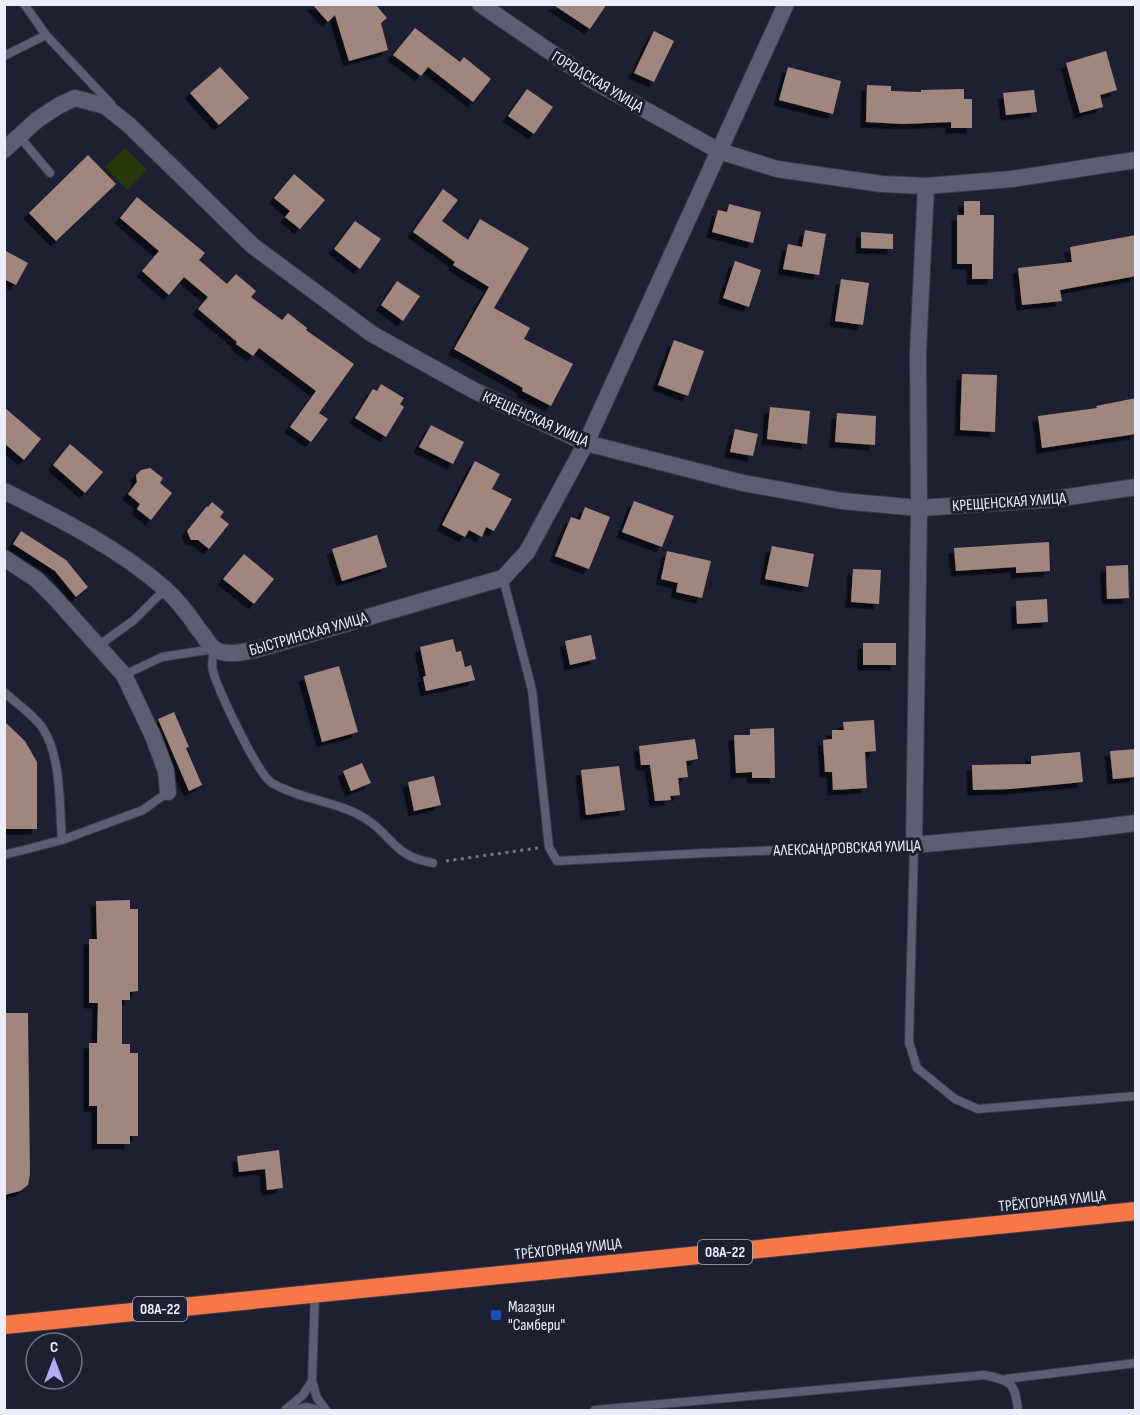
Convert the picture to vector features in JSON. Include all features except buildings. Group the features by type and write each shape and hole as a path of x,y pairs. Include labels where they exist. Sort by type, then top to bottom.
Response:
{"highway":[{"name":"ТРЁХГОРНАЯ УЛИЦА","path":"4,1325 1136,1211"}],"street":[{"name":"ГОРОДСКАЯ УЛИЦА","path":"480,4 590,79 719,151 777,169 882,184 926,186 1012,179 1136,160"},
{"path":"503,578 527,552 586,442 786,4"},
{"name":"КРЕЩЕНСКАЯ УЛИЦА","path":"4,150 19,135 58,106 75,98 105,106 129,125 253,246 372,334 473,390 586,442 743,483 842,501 919,508 1055,499 1136,487"},
{"path":"914,845 919,508 918,353 926,186"},
{"path":"4,491 76,528 115,552 165,589 187,613 213,649"},
{"path":"4,558 36,579 124,675 153,736 166,771 168,792"},
{"name":"БЫСТРИНСКАЯ УЛИЦА","path":"213,649 231,653 258,649 503,578"},
{"name":"АЛЕКСАНДРОВСКАЯ УЛИЦА","path":"914,845 1079,831 1136,823"}],"lane":[{"path":"24,4 46,35 129,125"},
{"path":"4,56 46,35"},
{"path":"19,135 50,173"},
{"path":"503,578 532,690 549,847"},
{"path":"98,646 134,620 165,589"},
{"path":"124,675 162,657 213,649 213,670 222,693 258,768 269,782 352,811 369,820 412,858 433,863"},
{"path":"4,692 41,726 50,743 56,760 62,840"},
{"path":"4,855 62,840 143,810 168,792"},
{"path":"914,845 909,1042 917,1068 955,1099 978,1109 1136,1096"},
{"name":"АЛЕКСАНДРОВСКАЯ УЛИЦА","path":"549,847 557,861 914,845"},
{"path":"315,1293 312,1381 317,1398 326,1410"},
{"path":"595,1410 665,1408 985,1375 1006,1379 1136,1363"},
{"path":"1006,1379 1016,1392 1018,1410"},
{"path":"285,1410 303,1395 312,1381"},
{"path":"293,1410 307,1407 318,1410"}],"path":[{"path":"433,863 549,847"}],"green space":[{"path":"125,148 147,170 127,190 105,167"}],"place":[{"name":"Магазин \"Самбери\"","path":"496,1315"}]}
